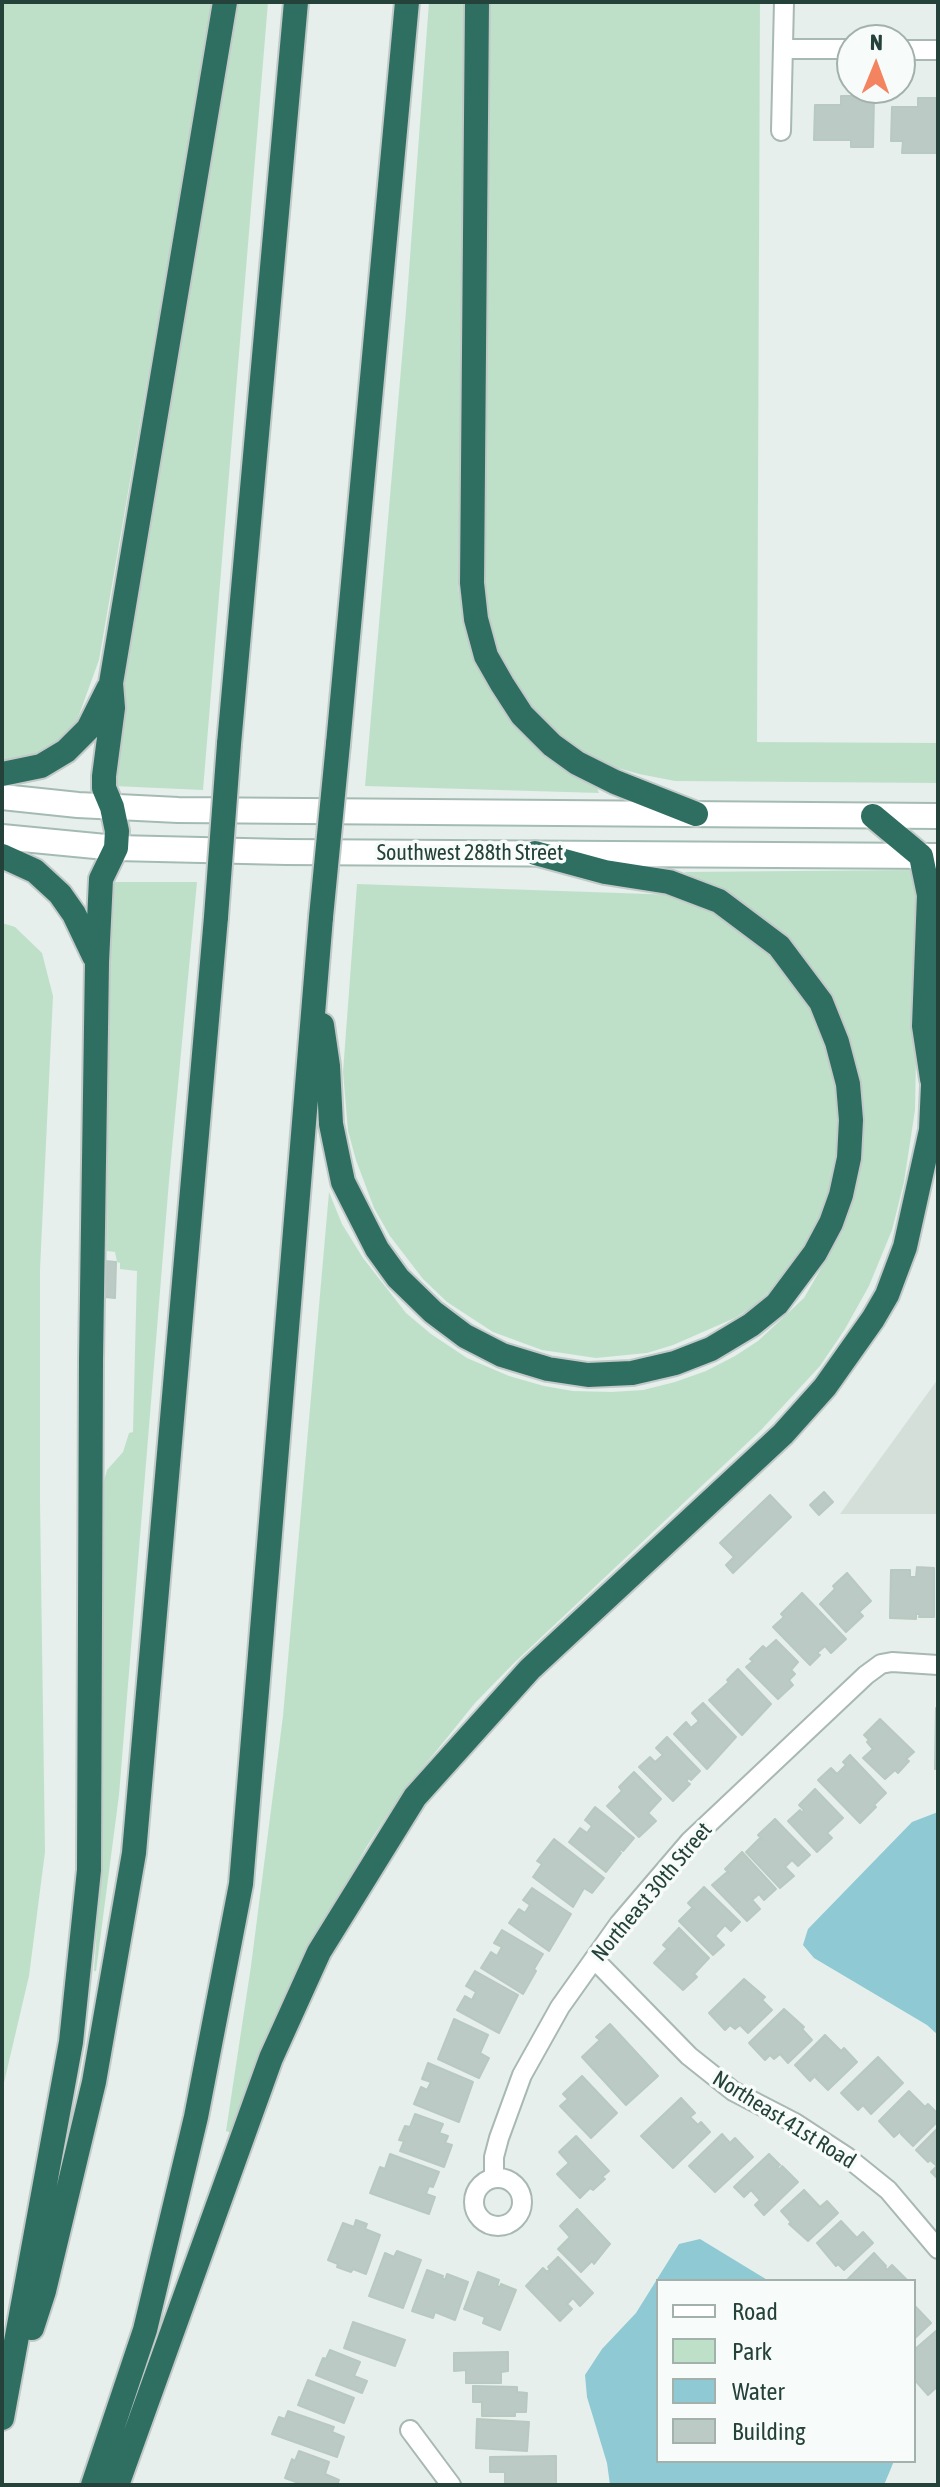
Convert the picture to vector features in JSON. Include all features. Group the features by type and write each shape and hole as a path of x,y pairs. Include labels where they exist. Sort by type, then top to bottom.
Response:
{"highway":[{"path":"2,2420 71,2042 89,1870 97,962 101,879 116,848 117,831 104,788 113,708 111,683 225,2"},
{"path":"2,2420 44,2291 94,2082 134,1853 296,2"},
{"path":"93,2485 149,2315 196,2117 241,1884 321,917 407,2"},
{"path":"477,2 472,583 476,619 486,656 502,684 522,715 552,745 602,776 696,814"},
{"path":"2,774 41,766 66,751 88,729 111,683"},
{"path":"873,816 930,856 924,1026 933,1085"},
{"path":"316,985 328,1066 331,1124 343,1182 377,1249 398,1278 433,1312 465,1336 502,1355 548,1369 588,1375 632,1373 675,1363 711,1349 751,1325 777,1304 815,1253 841,1195 849,1158 851,1120 848,1084 837,1042 821,1002 779,946 719,901 669,882 605,872 535,853"},
{"path":"2,856 35,871 60,894 74,914 97,962"},
{"path":"117,2485 271,2058 319,1952 415,1797 530,1669 783,1434 825,1387 880,1307 905,1247 931,1130 933,1085 938,1059"}],"main road":[{"name":"Southwest 288th Street","path":"2,797 178,810 938,816"},
{"name":"Southwest 288th Street","path":"2,837 116,848 286,852 930,856"}],"street":[{"path":"781,131 784,2"},
{"path":"784,49 836,49"},
{"path":"916,50 938,50"},
{"name":"Northeast 30th Street","path":"494,2178 494,2157 499,2138 522,2075 560,2007 619,1924 690,1841 881,1664 938,1665"},
{"name":"Northeast 41st Road","path":"594,1959 689,2056 733,2091 795,2123 847,2157 888,2190 938,2249"},
{"path":"410,2430 451,2485"}],"shaded area":[{"path":"938,1379 938,1514 840,1514"}],"green space":[{"path":"2,2 213,2 99,660 75,726 63,744 42,756 2,764"},
{"path":"235,2 268,2 203,790 113,786 107,772"},
{"path":"429,2 468,2 458,587 464,621 475,658 495,697 518,727 576,775 597,788 599,793 365,786"},
{"path":"486,2 760,2 757,742 938,743 938,783 675,781 639,774 607,765 571,744 541,720 513,686 494,643 483,599"},
{"path":"910,870 915,876 919,902 915,1110 904,1182 892,1230 869,1286 820,1366 761,1430 514,1663 475,1703 400,1796 367,1846 299,1970 235,2134 226,2131 283,1716 329,1192 342,1224 363,1258 406,1313 467,1358 509,1376 573,1391 643,1390 706,1371 735,1356 758,1341 804,1298 842,1232 861,1163 862,1120 791,943 743,906 684,872"},
{"path":"109,882 197,882 169,1181 119,1795 94,1971 99,1898 102,1488 107,1470 123,1452 129,1433 133,1432 137,1271 120,1269 115,1252 107,1251"},
{"path":"357,884 678,895 730,920 776,958 822,1027 837,1083 840,1109 838,1159 823,1212 808,1241 773,1288 735,1318 673,1345 647,1353 596,1358 542,1350 493,1332 447,1302 423,1279 390,1236 374,1208 348,1131 343,1072"},
{"path":"2,923 15,927 42,953 53,996 40,1269 45,1852 29,1976 2,2091"}],"water":[{"path":"938,1812 938,2035 927,2025 814,1958 803,1945 808,1929 912,1822"},
{"path":"700,2239 766,2279 657,2279 679,2244"},
{"path":"656,2281 656,2463 893,2463 884,2485 610,2485 607,2463 587,2397 585,2375 602,2349 636,2313"}],"building":[{"path":"918,98 938,98 938,153 902,153 903,141 891,141 892,107 918,107"},
{"path":"874,104 873,147 851,147 851,140 814,140 815,105"},
{"path":"105,1261 116,1262 115,1298 105,1297"},
{"path":"824,1492 833,1502 819,1515 810,1505"},
{"path":"770,1495 791,1517 733,1573 726,1565 734,1557 720,1543"},
{"path":"917,1567 934,1568 934,1617 919,1617 920,1614 916,1614 916,1619 890,1618 891,1570 910,1570 910,1577 916,1577"},
{"path":"847,1573 871,1601 859,1612 863,1616 846,1632 820,1604"},
{"path":"802,1593 846,1639 831,1653 825,1646 810,1665 773,1627"},
{"path":"776,1640 798,1662 791,1670 795,1674 789,1680 793,1685 778,1699 746,1667 763,1646 766,1649"},
{"path":"738,1669 771,1704 742,1735 709,1700"},
{"path":"703,1703 736,1737 707,1769 674,1734 686,1722 691,1728 699,1721 692,1713"},
{"path":"938,1708 938,1769 935,1769"},
{"path":"880,1719 914,1752 898,1773 895,1770 885,1779 863,1758 873,1749 864,1735"},
{"path":"667,1737 700,1771 686,1781 690,1784 673,1801 639,1767 650,1757 655,1762 663,1755 656,1748"},
{"path":"850,1755 886,1793 860,1823 818,1780 831,1768 837,1774"},
{"path":"634,1772 661,1799 648,1813 656,1821 639,1837 607,1806 622,1791 619,1787"},
{"path":"815,1789 843,1818 827,1833 832,1838 817,1852 788,1821 800,1810 802,1813 804,1810 799,1805"},
{"path":"595,1807 634,1838 623,1851 621,1849 606,1872 569,1842 580,1828 587,1833 592,1826 585,1820"},
{"path":"775,1819 810,1855 798,1866 792,1860 785,1867 794,1876 780,1888 746,1852 759,1839 763,1840 758,1835"},
{"path":"554,1839 604,1878 592,1893 584,1888 573,1907 533,1877 542,1864 537,1861"},
{"path":"742,1852 776,1889 764,1900 759,1894 752,1900 760,1909 747,1921 712,1885 726,1873 730,1874 725,1869"},
{"path":"704,1887 740,1922 731,1931 725,1925 715,1936 724,1945 713,1955 679,1921 692,1908 695,1910 688,1903"},
{"path":"532,1888 571,1914 549,1951 509,1923 519,1909 525,1913 530,1905 523,1900"},
{"path":"679,1928 709,1958 694,1974 697,1977 683,1990 654,1963 666,1950 670,1951 663,1945"},
{"path":"502,1930 543,1954 523,1994 481,1968 491,1952 497,1956 502,1947 494,1943"},
{"path":"475,1971 518,1995 499,2033 457,2010 465,1996 472,2000 476,1992 466,1986"},
{"path":"744,1979 765,1997 762,2000 772,2010 748,2033 740,2025 735,2029 730,2025 725,2030 709,2013"},
{"path":"784,2009 804,2027 802,2029 812,2040 788,2063 780,2054 774,2059 770,2055 765,2060 749,2043"},
{"path":"454,2019 488,2035 480,2053 489,2058 479,2078 438,2059"},
{"path":"610,2024 658,2076 626,2105 582,2057 600,2040 596,2037"},
{"path":"825,2035 857,2062 828,2090 816,2078 817,2074 810,2081 795,2065"},
{"path":"878,2057 903,2083 871,2114 863,2105 858,2110 841,2093"},
{"path":"428,2063 473,2082 459,2122 414,2104 421,2087 427,2090 431,2082 422,2079"},
{"path":"582,2076 617,2113 591,2138 560,2106 568,2099 563,2094"},
{"path":"909,2091 925,2107 928,2104 938,2114 938,2121 913,2146 901,2134 902,2130 894,2137 879,2121"},
{"path":"681,2098 695,2113 690,2117 698,2125 701,2122 710,2132 673,2168 641,2136"},
{"path":"415,2114 443,2124 439,2133 448,2136 445,2143 452,2145 444,2167 400,2151 404,2141 399,2140 405,2126 410,2127"},
{"path":"938,2128 938,2179 931,2172 937,2166 916,2150"},
{"path":"722,2134 730,2143 735,2138 753,2157 715,2192 689,2166"},
{"path":"576,2136 609,2171 602,2177 605,2179 580,2198 557,2174 569,2163 559,2152"},
{"path":"390,2154 439,2172 433,2187 429,2186 426,2194 435,2197 429,2214 370,2193 380,2167 385,2169"},
{"path":"769,2154 780,2165 777,2167 780,2169 782,2166 798,2182 764,2215 755,2205 760,2200 751,2190 744,2197 734,2187"},
{"path":"804,2190 820,2207 827,2201 838,2213 808,2241 789,2224 791,2222 781,2211"},
{"path":"577,2209 610,2244 594,2264 592,2261 581,2272 558,2249 570,2237 560,2226"},
{"path":"356,2220 367,2224 365,2229 380,2235 366,2274 337,2267 338,2264 328,2260 343,2223 354,2227"},
{"path":"841,2221 857,2238 863,2232 873,2243 844,2270 838,2264 836,2266 817,2243"},
{"path":"397,2251 421,2260 403,2308 369,2296 385,2253 394,2257"},
{"path":"874,2253 887,2270 892,2265 906,2279 848,2279"},
{"path":"558,2257 593,2293 580,2306 573,2298 567,2304 572,2309 560,2321 526,2286 543,2268 547,2272"},
{"path":"427,2270 443,2276 445,2280 447,2274 468,2282 455,2320 435,2312 433,2318 412,2311"},
{"path":"478,2272 499,2280 497,2286 501,2284 516,2290 500,2330 483,2323 485,2317 464,2309"},
{"path":"916,2307 931,2323 916,2337"},
{"path":"353,2322 405,2340 395,2366 344,2348"},
{"path":"936,2331 938,2333 938,2386 928,2395 916,2381 916,2348"},
{"path":"330,2350 360,2362 354,2376 367,2381 362,2393 316,2375"},
{"path":"508,2352 508,2371 501,2372 501,2383 466,2383 466,2370 454,2371 454,2353"},
{"path":"308,2380 354,2398 344,2423 298,2405"},
{"path":"473,2386 517,2387 517,2392 527,2393 526,2412 515,2412 515,2416 482,2416 482,2402 473,2402"},
{"path":"288,2411 334,2427 332,2432 344,2437 337,2457 272,2434 279,2417 285,2419"},
{"path":"477,2419 529,2422 527,2451 476,2448"},
{"path":"299,2451 329,2462 325,2474 339,2480 337,2485 304,2485 285,2478 292,2459 295,2461"},
{"path":"556,2456 556,2485 505,2485 505,2472 490,2472 490,2457"}]}
